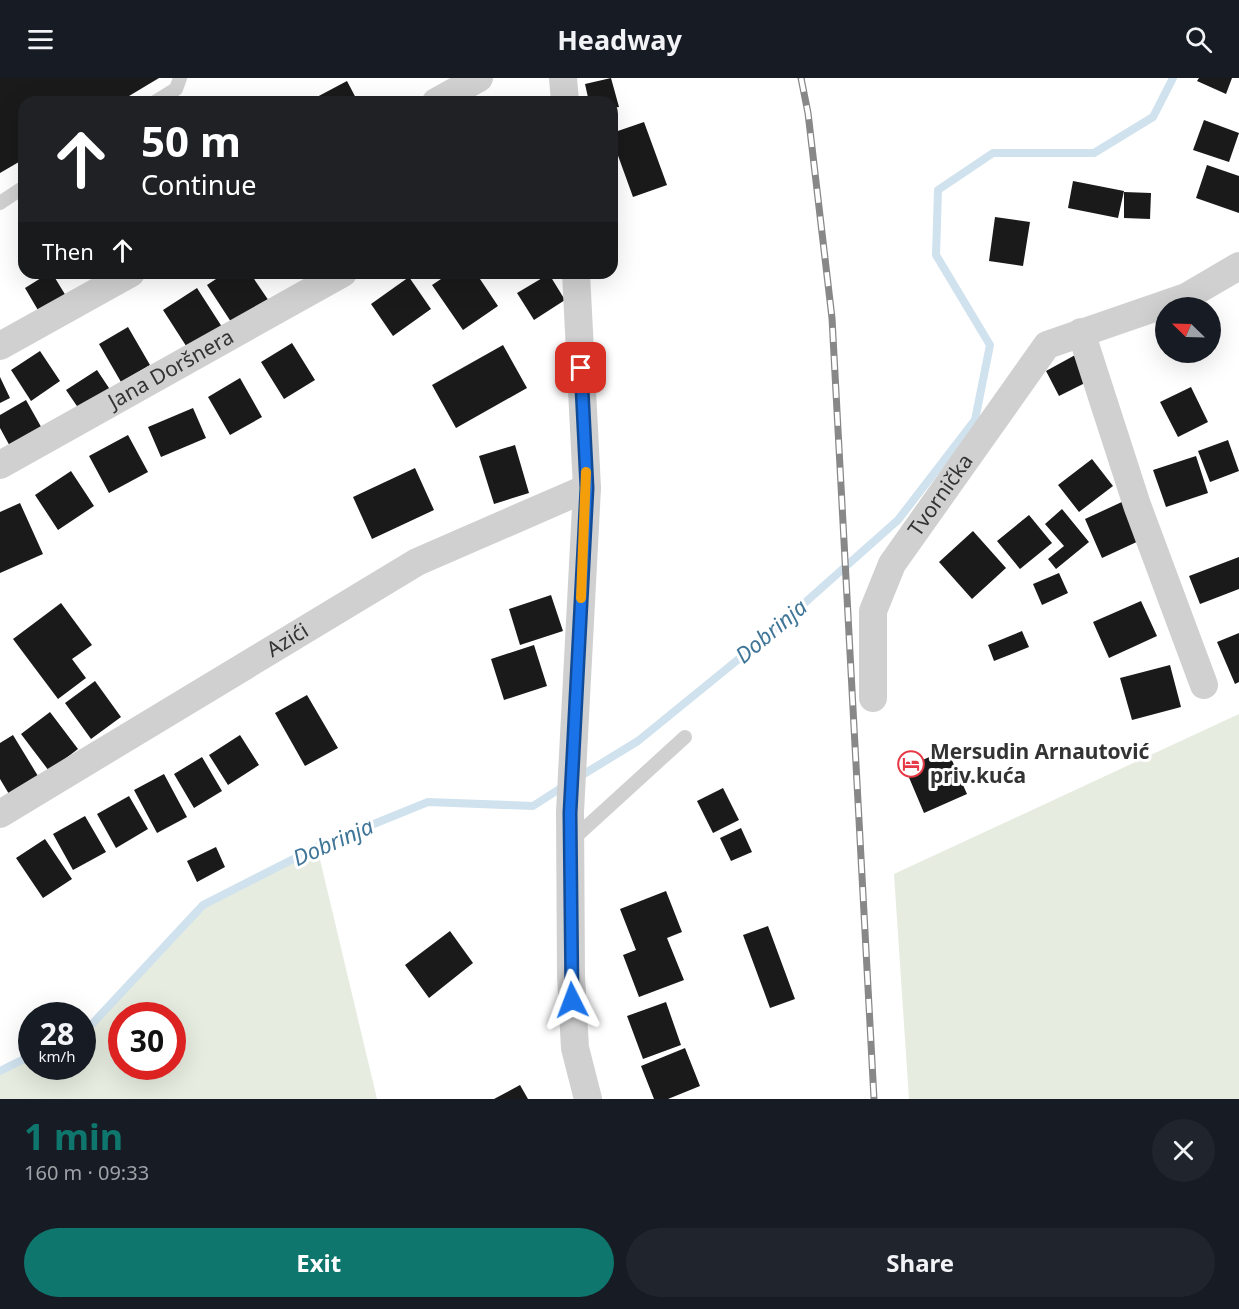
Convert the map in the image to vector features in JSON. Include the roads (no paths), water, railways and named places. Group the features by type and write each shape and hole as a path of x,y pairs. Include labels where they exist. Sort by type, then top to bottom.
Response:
{"street":[{"path":"447,96 479,78"},
{"path":"563,78 565,96"},
{"name":"Tvornička","path":"873,698 873,611 892,564 1047,345 1186,297 1239,266"},
{"path":"0,346 120,279"},
{"name":"Jana Doršnera","path":"0,465 332,279"},
{"path":"576,279 587,488 570,813 571,976 575,1048 588,1099"},
{"path":"1082,332 1137,505 1204,685"},
{"name":"Azići","path":"0,814 417,562 587,488"}],"lane":[{"path":"164,96 176,88 180,78"},
{"path":"0,203 18,191"},
{"path":"570,842 685,737"}],"waterway":[{"name":"Dobrinja","path":"579,777 638,741 773,631 898,520 975,420 990,345 936,255 938,190 993,153 1094,153 1153,117 1173,78"},
{"name":"Dobrinja","path":"96,1020 203,905 317,847 428,802 533,806 564,786"},
{"name":"Dobrinja","path":"0,1071 18,1062"}],"railway":[{"path":"801,78 808,113 832,318 874,1099"}],"place":[{"name":"Mersudin Arnautović priv.kuća","path":"911,764"}]}
